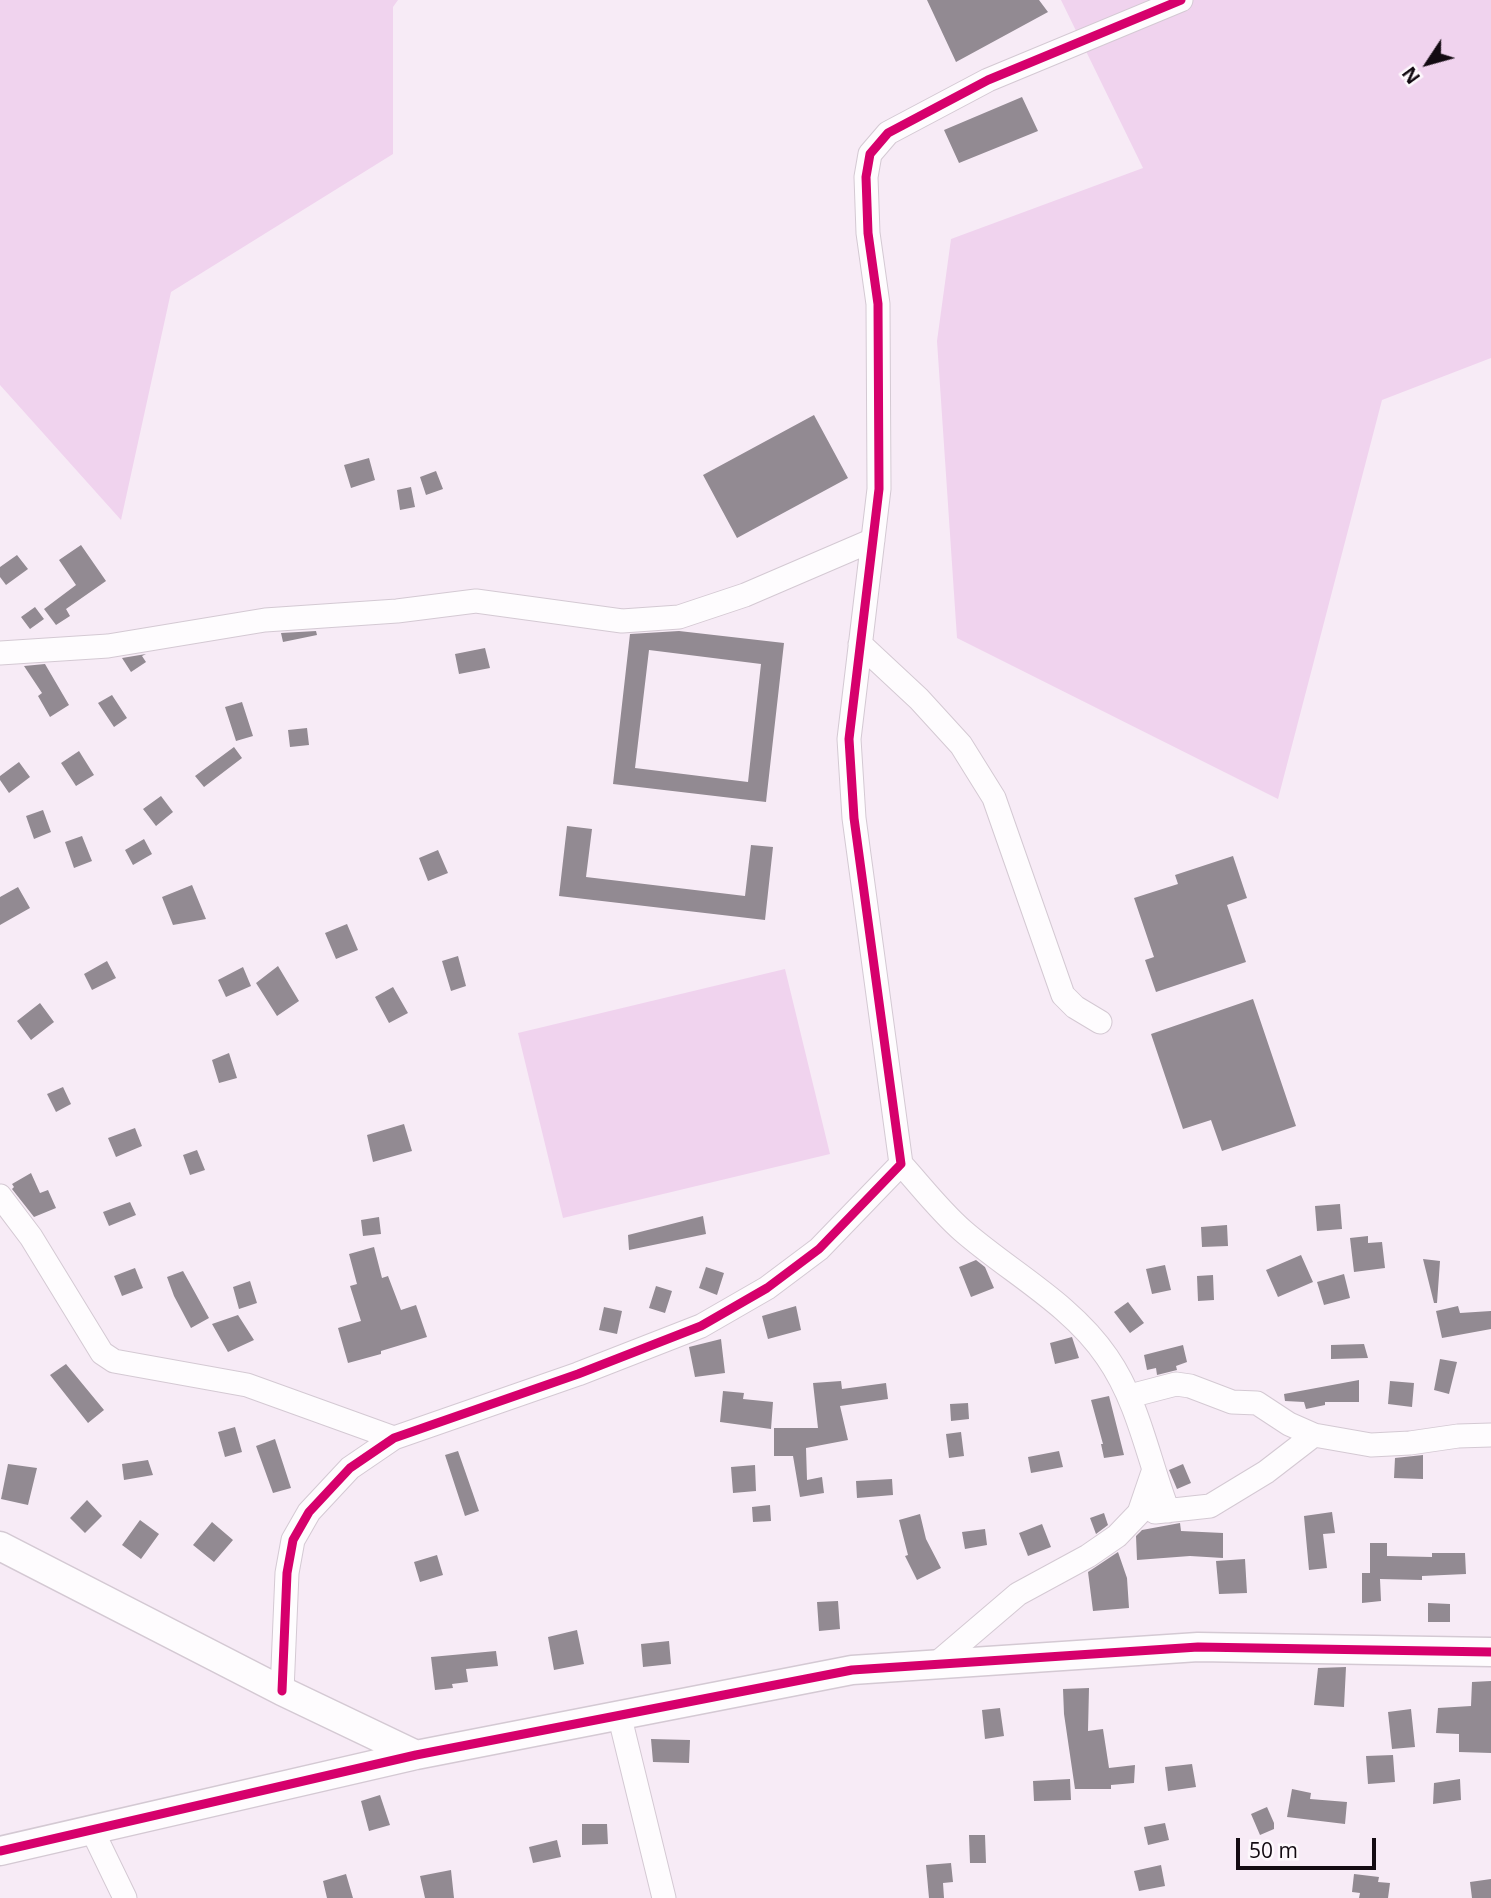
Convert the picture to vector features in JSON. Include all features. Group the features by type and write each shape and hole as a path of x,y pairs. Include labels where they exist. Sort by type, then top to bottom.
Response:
{"street":[{"path":"1168,1511 1130,1396 1091,1335 961,1229 901,1164 853,818 849,739 879,489 878,304 868,233 866,177 870,154 888,133 988,80 1181,0"},
{"path":"0,653 108,646 265,620 397,611 476,601 622,621 679,617 745,595 873,540"},
{"path":"860,644 919,699 961,745 994,798 1063,995 1075,1007 1100,1022"},
{"path":"282,1691 287,1573 293,1540 309,1512 349,1468 394,1438 578,1374 701,1326 767,1288 819,1250 901,1164"},
{"path":"0,1196 32,1237 102,1353 108,1357 128,1365 247,1385 394,1438"},
{"path":"1130,1396 1176,1384 1190,1386 1232,1402 1257,1403 1289,1424 1314,1435 1371,1446 1491,1435"},
{"path":"1139,1513 1210,1506 1266,1472 1314,1435"},
{"path":"936,1664 1018,1594 1088,1556 1117,1536 1139,1513 1153,1472"},
{"path":"0,1546 282,1691 416,1755"},
{"path":"0,1851 416,1755 852,1670 1198,1647 1491,1652"},
{"path":"619,1714 664,1898"},
{"path":"92,1830 125,1898"}],"shaded area":[{"path":"0,0 398,0 393,7 393,154 171,292 121,520 0,385"},
{"path":"1061,0 1491,0 1491,358 1382,400 1278,799 957,638 937,341 951,239 1143,168"},
{"path":"785,969 830,1154 563,1218 518,1033"}],"building":[{"path":"927,0 1039,0 1048,12 956,62"},
{"path":"1022,97 1038,131 959,163 944,130"},
{"path":"814,415 848,478 737,538 703,475"},
{"path":"369,458 375,480 351,488 344,465"},
{"path":"436,471 443,489 426,495 420,477"},
{"path":"411,487 415,507 400,510 397,490"},
{"path":"81,545 106,581 66,609 70,616 56,625 44,609 76,585 59,560"},
{"path":"17,555 28,569 6,585 0,577 0,567"},
{"path":"35,607 44,619 30,629 21,617"},
{"path":"316,631 317,635 283,642 281,633"},
{"path":"679,631 784,643 766,802 613,784 630,634","holes":["649,650 761,664 748,782 635,768"]},
{"path":"485,648 490,668 459,674 455,654"},
{"path":"146,654 142,656 146,662 131,672 122,658"},
{"path":"45,664 69,705 50,717 38,696 42,693 24,666"},
{"path":"112,695 127,718 114,727 98,703"},
{"path":"242,702 253,736 236,741 225,707"},
{"path":"307,728 309,745 290,747 288,730"},
{"path":"234,747 242,758 204,787 195,776"},
{"path":"79,751 94,775 76,786 61,763"},
{"path":"19,762 30,777 9,793 0,776"},
{"path":"161,796 173,812 156,826 143,809"},
{"path":"43,810 51,832 34,839 26,816"},
{"path":"567,826 592,829 586,877 745,896 751,845 773,847 765,920 559,896"},
{"path":"82,836 92,861 74,868 65,842"},
{"path":"144,839 152,854 133,865 125,850"},
{"path":"438,850 448,873 428,881 419,858"},
{"path":"1233,856 1247,898 1227,905 1246,962 1156,992 1145,960 1154,957 1134,898 1178,884 1175,875"},
{"path":"192,885 206,919 173,925 162,897"},
{"path":"18,887 30,908 0,925 0,897"},
{"path":"347,924 358,950 336,959 325,933"},
{"path":"458,956 466,986 451,991 442,961"},
{"path":"107,961 116,978 92,990 84,974"},
{"path":"278,966 299,1001 277,1016 256,983"},
{"path":"243,967 251,986 226,997 218,980"},
{"path":"393,987 408,1013 389,1023 375,997"},
{"path":"1253,999 1296,1126 1222,1151 1211,1120 1183,1129 1151,1034"},
{"path":"40,1003 54,1022 31,1040 17,1021"},
{"path":"229,1053 237,1078 219,1083 212,1060"},
{"path":"63,1087 71,1104 56,1112 47,1094"},
{"path":"404,1124 412,1151 373,1162 367,1135"},
{"path":"135,1128 142,1146 116,1157 108,1138"},
{"path":"197,1150 205,1170 190,1175 183,1155"},
{"path":"31,1173 40,1193 48,1190 56,1208 34,1217 12,1189 12,1184"},
{"path":"130,1202 136,1215 109,1226 103,1212"},
{"path":"1340,1204 1342,1229 1317,1231 1315,1206"},
{"path":"703,1216 706,1234 629,1250 628,1235"},
{"path":"379,1217 381,1234 363,1236 361,1220"},
{"path":"1227,1225 1228,1246 1202,1247 1201,1227"},
{"path":"1368,1236 1368,1243 1382,1242 1385,1268 1354,1272 1350,1238"},
{"path":"374,1247 382,1278 388,1276 401,1310 416,1305 427,1337 348,1363 338,1328 361,1321 350,1286 357,1284 349,1254"},
{"path":"1301,1255 1313,1282 1278,1297 1266,1270"},
{"path":"1423,1259 1440,1261 1437,1303 1434,1303"},
{"path":"976,1260 985,1267 994,1288 971,1297 959,1267"},
{"path":"1165,1265 1171,1290 1152,1294 1146,1269"},
{"path":"706,1267 724,1273 717,1295 699,1288"},
{"path":"135,1268 143,1288 122,1296 114,1276"},
{"path":"183,1271 209,1318 191,1328 167,1277"},
{"path":"1344,1274 1350,1298 1324,1305 1317,1282"},
{"path":"1213,1275 1214,1300 1198,1301 1197,1276"},
{"path":"250,1281 257,1303 239,1309 233,1287"},
{"path":"656,1286 672,1291 665,1313 649,1308"},
{"path":"1128,1302 1144,1323 1130,1333 1114,1312"},
{"path":"796,1306 801,1330 768,1339 762,1316"},
{"path":"1458,1306 1460,1313 1491,1311 1491,1329 1442,1338 1436,1311"},
{"path":"604,1307 622,1311 617,1334 599,1330"},
{"path":"238,1315 254,1340 228,1352 212,1324"},
{"path":"1072,1337 1079,1358 1055,1364 1050,1343"},
{"path":"721,1339 725,1373 695,1377 689,1347"},
{"path":"1364,1344 1368,1358 1331,1359 1331,1345"},
{"path":"1183,1345 1187,1362 1176,1366 1177,1370 1157,1375 1156,1368 1147,1370 1144,1355"},
{"path":"1440,1359 1457,1362 1449,1394 1434,1390"},
{"path":"66,1364 104,1410 88,1423 50,1375"},
{"path":"1359,1380 1359,1402 1325,1402 1325,1405 1306,1409 1304,1402 1285,1401 1284,1394"},
{"path":"841,1381 842,1389 886,1383 888,1399 840,1406 848,1440 806,1448 807,1480 822,1477 824,1493 800,1497 793,1456 774,1456 774,1428 818,1428 813,1383"},
{"path":"1390,1381 1414,1383 1412,1407 1388,1404"},
{"path":"723,1391 744,1393 743,1399 773,1402 771,1429 720,1422"},
{"path":"1109,1396 1124,1455 1104,1458 1091,1400"},
{"path":"968,1403 969,1419 951,1421 950,1404"},
{"path":"235,1427 242,1452 225,1457 218,1432"},
{"path":"961,1432 964,1456 949,1458 946,1434"},
{"path":"275,1439 291,1488 273,1493 256,1446"},
{"path":"458,1451 479,1511 465,1516 445,1455"},
{"path":"1059,1451 1063,1467 1031,1473 1028,1457"},
{"path":"1423,1455 1423,1479 1394,1478 1395,1458"},
{"path":"148,1460 153,1475 124,1480 122,1464"},
{"path":"8,1464 37,1468 28,1505 1,1499"},
{"path":"1183,1464 1191,1483 1177,1489 1169,1470"},
{"path":"755,1465 756,1491 733,1493 731,1467"},
{"path":"892,1479 893,1495 857,1498 856,1481"},
{"path":"87,1500 102,1516 85,1533 70,1518"},
{"path":"770,1505 771,1521 753,1522 752,1507"},
{"path":"1332,1512 1335,1533 1323,1534 1327,1568 1309,1570 1304,1516"},
{"path":"1104,1513 1108,1525 1096,1534 1090,1518"},
{"path":"920,1514 926,1539 941,1568 917,1580 905,1556 908,1555 899,1520"},
{"path":"140,1520 159,1534 141,1559 122,1545"},
{"path":"212,1522 233,1540 214,1562 193,1545"},
{"path":"1180,1523 1181,1531 1223,1533 1223,1558 1190,1556 1137,1560 1136,1536 1142,1530"},
{"path":"1042,1524 1051,1547 1028,1556 1019,1533"},
{"path":"985,1529 987,1545 965,1549 962,1532"},
{"path":"1370,1543 1387,1543 1387,1556 1432,1557 1432,1553 1465,1553 1466,1574 1422,1576 1422,1580 1380,1579 1381,1601 1362,1603 1362,1573 1370,1573"},
{"path":"1118,1552 1127,1578 1129,1608 1093,1611 1088,1572"},
{"path":"437,1555 443,1575 420,1582 414,1562"},
{"path":"1245,1559 1247,1593 1219,1594 1216,1561"},
{"path":"838,1601 840,1629 819,1631 817,1602"},
{"path":"1428,1603 1450,1604 1450,1622 1428,1622"},
{"path":"577,1630 584,1664 554,1670 548,1637"},
{"path":"669,1641 671,1664 643,1667 641,1644"},
{"path":"496,1651 498,1666 466,1669 468,1682 452,1684 453,1688 435,1690 431,1657"},
{"path":"1346,1667 1344,1707 1314,1705 1318,1668"},
{"path":"1491,1681 1491,1753 1459,1752 1459,1734 1436,1733 1438,1708 1471,1706 1472,1682"},
{"path":"1089,1688 1088,1731 1103,1729 1109,1768 1135,1765 1134,1783 1111,1785 1111,1789 1075,1789 1063,1689"},
{"path":"1000,1708 1004,1736 985,1739 982,1710"},
{"path":"1411,1709 1415,1747 1392,1749 1388,1712"},
{"path":"651,1739 690,1740 689,1763 653,1762"},
{"path":"1393,1755 1395,1782 1368,1784 1366,1756"},
{"path":"1192,1764 1196,1787 1168,1791 1165,1767"},
{"path":"1070,1779 1071,1800 1034,1801 1033,1781"},
{"path":"1460,1779 1461,1800 1433,1804 1434,1783"},
{"path":"1292,1789 1311,1793 1310,1799 1347,1802 1345,1824 1287,1817"},
{"path":"380,1795 390,1825 369,1831 361,1801"},
{"path":"1267,1807 1274,1829 1260,1835 1251,1814"},
{"path":"1165,1823 1169,1840 1148,1845 1144,1827"},
{"path":"582,1824 607,1824 608,1844 582,1845"},
{"path":"969,1835 985,1835 986,1863 970,1863"},
{"path":"557,1840 561,1857 533,1863 529,1847"},
{"path":"951,1863 953,1882 943,1883 944,1898 929,1898 926,1865"},
{"path":"1161,1865 1165,1886 1139,1891 1134,1871"},
{"path":"451,1870 454,1898 425,1898 420,1876"},
{"path":"346,1874 353,1898 327,1898 323,1881"},
{"path":"1354,1874 1379,1877 1378,1882 1390,1883 1388,1898 1359,1898 1360,1893 1352,1892"},
{"path":"1491,1879 1491,1898 1472,1898 1470,1882"}],"cycle path":[{"path":"282,1691 287,1573 293,1540 309,1512 350,1468 394,1438 578,1374 701,1326 767,1288 819,1249 901,1164 854,818 849,739 879,489 878,304 868,233 866,177 870,154 888,133 988,80 1181,0"},
{"path":"0,1851 416,1755 852,1670 1198,1647 1491,1652"}]}
